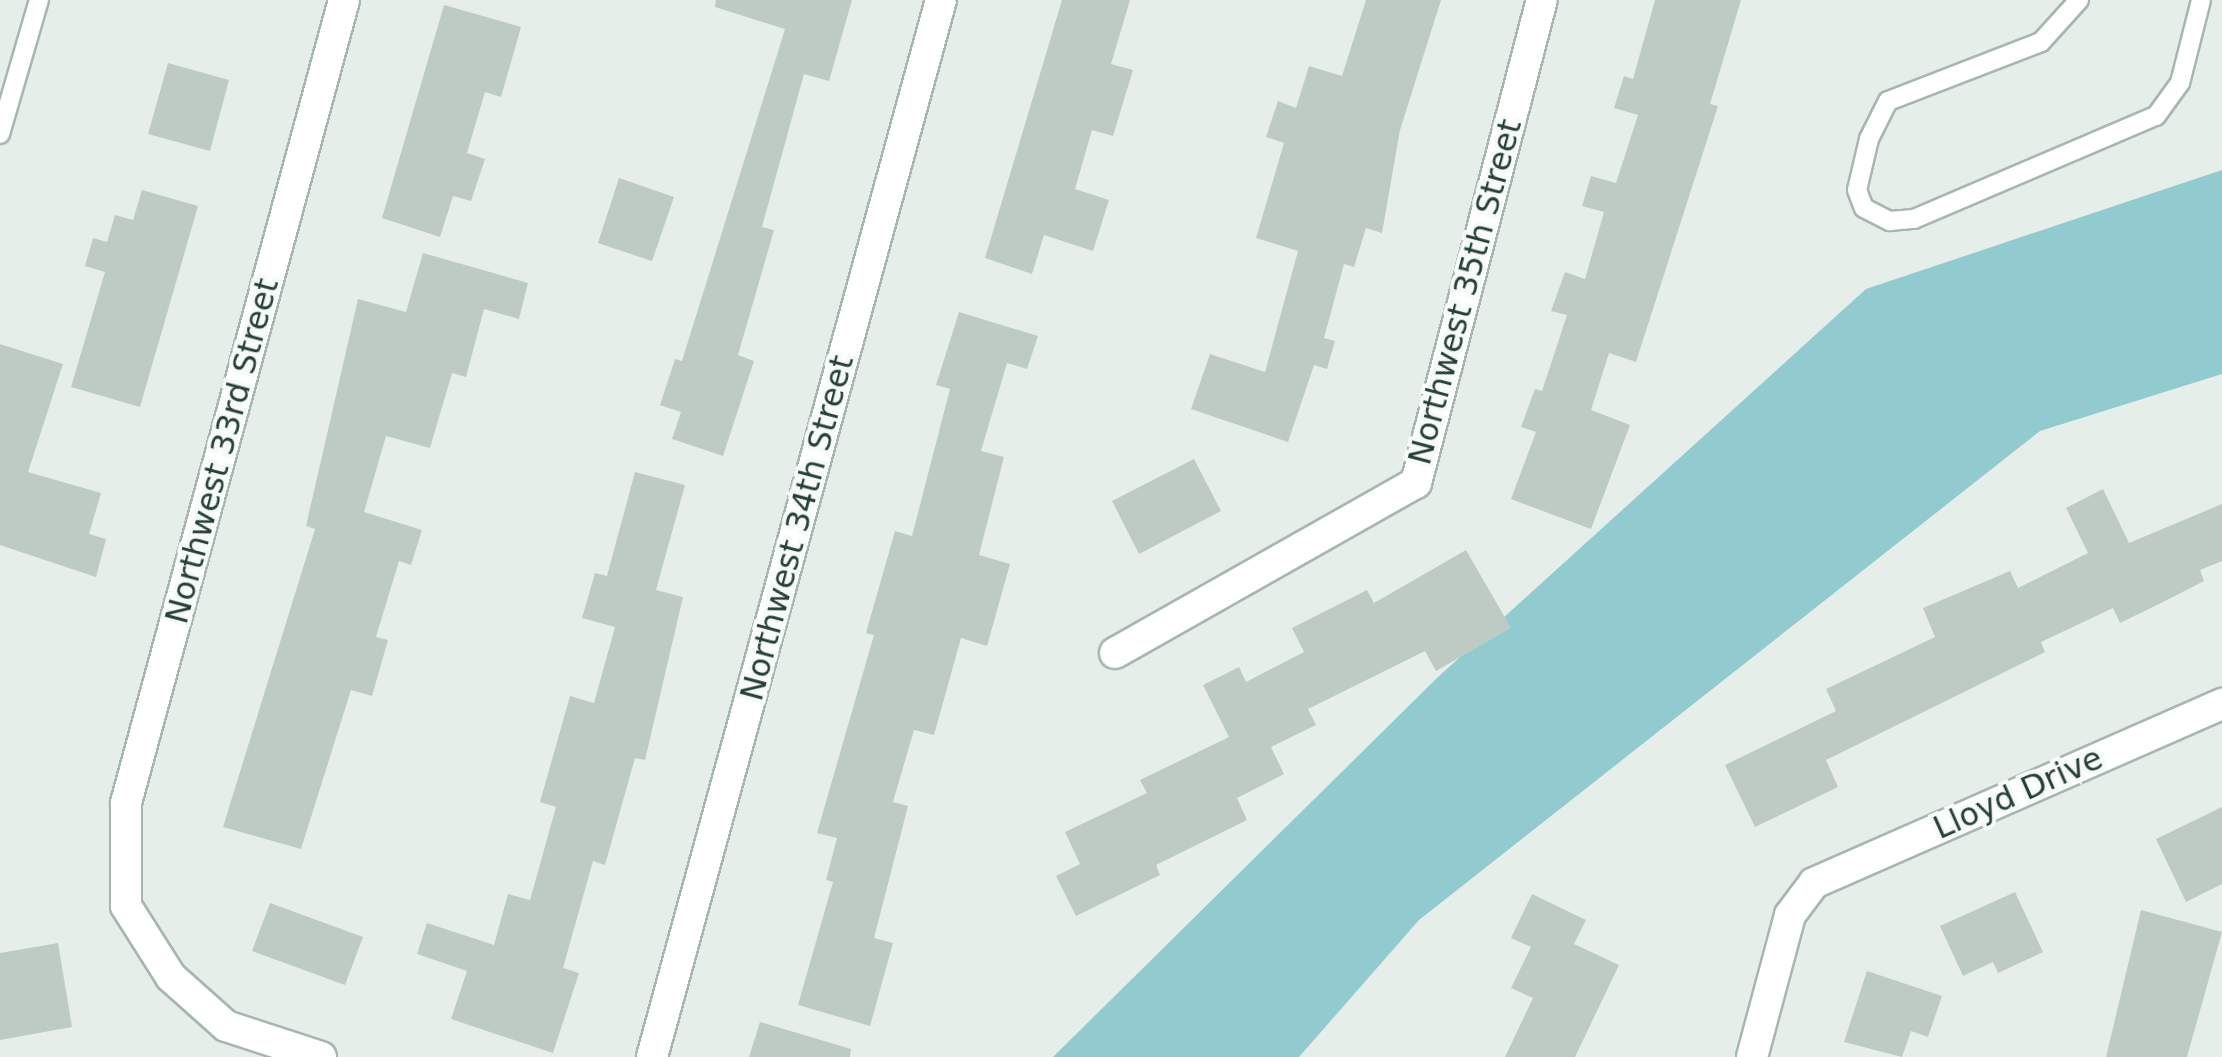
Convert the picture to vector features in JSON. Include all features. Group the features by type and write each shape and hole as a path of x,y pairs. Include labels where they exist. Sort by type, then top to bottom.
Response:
{"street":[{"name":"Northwest 33rd Street","path":"321,1057 226,1026 171,977 126,906 126,803 344,0"},
{"name":"Northwest 34th Street","path":"652,1057 941,0"},
{"name":"Northwest 35th Street","path":"1115,653 1416,483 1542,0"},
{"name":"Lloyd Drive","path":"1752,1057 1790,915 1814,883 2222,704"}],"lane":[{"path":"0,134 39,0"},
{"path":"2079,0 2041,42 1888,100 1869,138 1856,190 1864,208 1890,221 1914,219 2156,116 2180,83 2202,0"}],"water":[{"path":"2222,170 2222,374 2040,431 1419,920 1299,1057 1053,1057 1438,677 1866,289"}],"building":[{"path":"716,0 852,0 829,81 804,74 762,227 774,230 738,355 754,361 723,456 672,439 681,412 660,405 675,359 682,361 785,29 715,7"},
{"path":"1062,0 1130,0 1111,64 1133,70 1113,136 1092,130 1075,189 1109,200 1093,251 1044,235 1032,274 985,258"},
{"path":"1366,0 1441,0 1400,130 1382,233 1366,228 1354,267 1344,264 1324,338 1335,341 1327,369 1314,365 1288,442 1191,409 1210,354 1265,372 1298,251 1256,238 1284,143 1266,137 1278,101 1296,108 1309,66 1342,76"},
{"path":"1655,0 1741,0 1710,104 1718,106 1636,362 1609,353 1591,410 1630,425 1591,529 1511,499 1536,432 1521,427 1535,389 1542,391 1567,315 1551,311 1565,272 1585,279 1604,212 1582,206 1591,176 1616,183 1638,115 1614,108 1624,76 1633,79"},
{"path":"444,5 521,27 501,97 485,92 467,153 485,159 471,201 453,196 440,237 382,218"},
{"path":"168,63 229,80 210,151 148,134"},
{"path":"619,178 674,197 652,261 598,243"},
{"path":"142,190 198,206 140,407 71,387 105,272 85,266 93,238 107,242 115,215 133,220"},
{"path":"423,253 528,283 519,319 484,309 466,377 452,373 430,448 386,436 364,512 422,530 411,565 399,561 376,637 388,640 372,696 351,690 301,849 223,827 315,529 306,526 358,299 406,312"},
{"path":"959,312 1038,336 1027,369 1007,363 981,451 1004,457 979,555 1010,564 987,646 961,638 934,735 914,730 893,802 908,806 874,938 893,943 870,1026 798,1005 833,882 826,880 837,838 817,833 874,635 866,633 895,531 912,536 950,389 936,385"},
{"path":"0,344 63,364 28,472 101,493 89,534 106,539 96,577 0,545"},
{"path":"1194,459 1221,511 1139,554 1112,501"},
{"path":"635,472 685,485 656,590 683,597 645,760 635,758 605,865 593,861 563,968 579,973 553,1053 451,1019 467,971 417,954 427,923 494,945 508,894 530,900 556,807 540,802 570,696 594,703 615,627 582,618 595,573 607,576"},
{"path":"2103,489 2129,543 2222,504 2222,561 2200,570 2204,581 2159,604 2120,623 2113,608 2041,642 2045,652 1826,760 1838,787 1755,827 1725,765 1836,711 1826,689 1935,637 1923,608 2010,571 2018,588 2088,553 2066,508"},
{"path":"1466,550 1511,628 1436,671 1425,651 1308,709 1316,725 1271,747 1284,774 1237,798 1247,820 1156,865 1160,875 1076,916 1056,876 1080,864 1065,832 1147,793 1140,780 1229,737 1203,685 1239,667 1246,682 1304,652 1292,628 1367,590 1374,603"},
{"path":"2222,807 2222,884 2186,902 2156,839"},
{"path":"2015,892 2043,952 1998,973 1993,962 1963,976 1940,926"},
{"path":"1532,894 1586,920 1574,944 1619,965 1575,1057 1505,1057 1533,998 1511,988 1531,947 1511,938"},
{"path":"270,903 363,937 345,985 252,951"},
{"path":"2141,910 2222,932 2187,1057 2106,1057"},
{"path":"58,943 72,1027 0,1040 0,953"},
{"path":"1867,971 1942,996 1928,1037 1911,1031 1902,1057 1844,1042"},
{"path":"760,1022 851,1049 850,1057 749,1057"}]}
